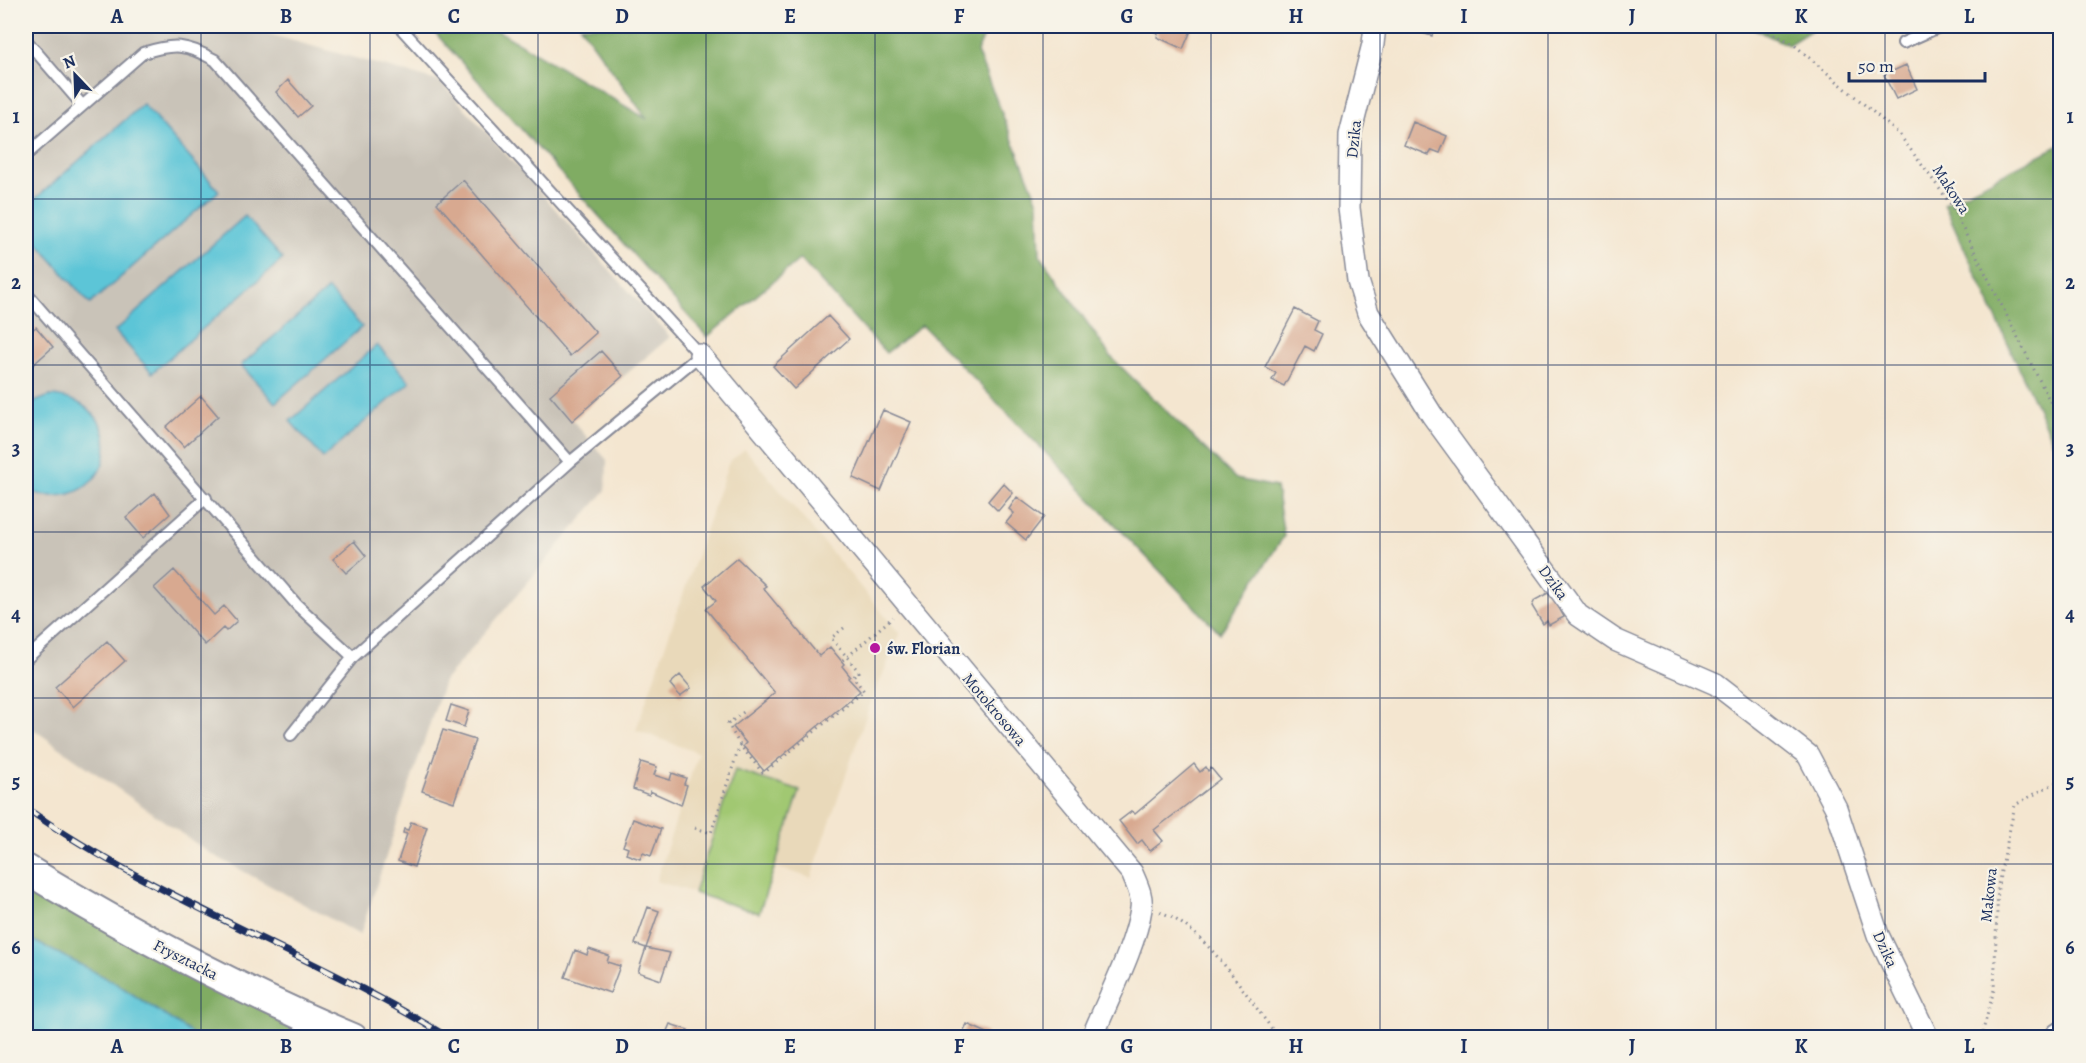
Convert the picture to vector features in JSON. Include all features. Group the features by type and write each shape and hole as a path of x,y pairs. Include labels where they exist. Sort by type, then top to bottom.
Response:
{"street":[{"name":"Dzika","path":"1375,26 1373,44 1350,135 1349,208 1358,281 1368,313 1432,415 1578,615 1615,640 1716,684 1809,755 1836,808 1878,935 1928,1038"},
{"name":"Motokrosowa","path":"700,355 1132,873 1140,892 1141,909 1133,936 1092,1038"},
{"name":"Frysztacka","path":"26,869 128,929 242,989 353,1038"}],"lane":[{"path":"291,735 354,657 570,462 700,355 399,26"},
{"path":"1903,43 1941,26"},
{"path":"26,40 82,105"},
{"path":"26,155 143,53 162,47 182,45 215,60 570,462"},
{"path":"26,293 297,605 354,657"},
{"path":"26,659 206,498"}],"path":[{"name":"Makowa","path":"1758,26 1792,42 1899,134 1950,203 2061,421"},
{"path":"842,661 908,604"},
{"path":"745,711 728,724 740,746 762,772 765,772 864,691 852,677 859,672 831,638 844,628"},
{"path":"695,828 711,833 740,746"},
{"name":"Makowa","path":"1981,1038 1994,990 1998,885 2015,805 2061,780"},
{"path":"1141,909 1163,913 1181,922 1206,945 1272,1029 1283,1038"}],"shaded area":[{"path":"26,26 240,26 441,82 670,337 572,420 607,460 606,490 444,681 360,935 208,852 26,724"},
{"path":"745,449 900,634 870,704 811,878 775,867 759,913 656,881 698,753 636,730 729,462"}],"green space":[{"path":"429,26 490,26 647,119 580,26 988,26 977,52 1038,202 1040,255 1111,357 1236,479 1276,487 1284,536 1220,633 922,325 886,353 800,259 707,337"},
{"path":"1748,26 1812,26 1813,29 1788,45"},
{"path":"2060,145 2060,324 2051,329 2060,353 2060,458 1944,204"},
{"path":"735,770 800,791 759,913 694,893"},
{"path":"26,880 330,1037 197,1037 114,982 26,937"}],"water":[{"path":"143,104 219,191 90,304 26,230 26,207"},
{"path":"245,216 283,259 152,373 115,331"},
{"path":"328,289 362,327 275,403 241,365"},
{"path":"377,345 410,382 323,458 290,421"},
{"path":"50,396 75,402 93,414 103,430 106,448 102,466 91,482 74,492 51,496 38,494 26,487 26,405"},
{"path":"26,937 114,982 197,1037 40,1037 26,1026"}],"building":[{"path":"1153,26 1193,26 1183,49 1157,37 1158,33 1151,30"},
{"path":"1414,26 1434,26 1432,36 1412,30"},
{"path":"1906,65 1917,89 1896,99 1884,75"},
{"path":"288,80 311,106 298,117 276,92"},
{"path":"1413,122 1447,136 1440,153 1432,150 1429,155 1404,145"},
{"path":"463,180 596,333 570,356 437,203"},
{"path":"1295,309 1318,321 1314,330 1322,334 1314,351 1305,346 1284,386 1272,380 1276,373 1265,367"},
{"path":"828,316 849,339 794,389 773,366"},
{"path":"36,327 53,347 26,371 26,335"},
{"path":"601,351 623,376 572,421 550,395"},
{"path":"201,396 218,416 184,447 166,427"},
{"path":"883,410 911,422 881,491 853,478"},
{"path":"1003,483 1013,493 998,511 988,501"},
{"path":"155,493 170,514 143,538 126,518"},
{"path":"1017,497 1044,517 1026,540 1006,523 1014,513 1009,509"},
{"path":"354,541 366,556 346,573 333,559"},
{"path":"737,558 766,586 763,588 819,656 830,647 844,664 842,666 850,676 848,678 860,691 764,771 743,746 746,743 733,727 775,693 706,609 716,601 704,586"},
{"path":"174,570 214,615 224,606 237,621 226,631 223,628 205,645 154,588"},
{"path":"1550,592 1564,617 1549,625 1547,621 1543,624 1532,606 1535,600"},
{"path":"107,641 125,661 73,707 55,687"},
{"path":"680,675 691,688 680,696 670,684"},
{"path":"451,705 469,711 464,727 446,721"},
{"path":"443,730 475,740 454,802 422,791"},
{"path":"641,762 657,767 654,775 670,780 672,773 686,778 684,784 687,785 681,805 650,791 649,795 633,789"},
{"path":"1194,764 1200,772 1206,767 1208,771 1211,768 1220,779 1154,830 1163,841 1150,851 1142,840 1137,844 1119,821 1132,811 1135,814"},
{"path":"633,819 661,829 651,856 643,853 640,859 626,854 628,848 623,846"},
{"path":"411,822 427,827 414,867 398,861 407,834 403,833 404,829 408,830"},
{"path":"648,907 659,911 646,948 635,944"},
{"path":"646,948 670,953 661,980 638,972"},
{"path":"589,949 609,956 607,962 620,966 610,993 565,977 575,950 587,955"},
{"path":"670,1024 688,1030 686,1035 691,1038 664,1038"},
{"path":"967,1024 987,1033 985,1038 968,1038 962,1034"}],"railway":[{"path":"26,808 76,841 129,871 344,979 449,1038"}],"place":[{"name":"św. Florian","path":"875,648"}]}
